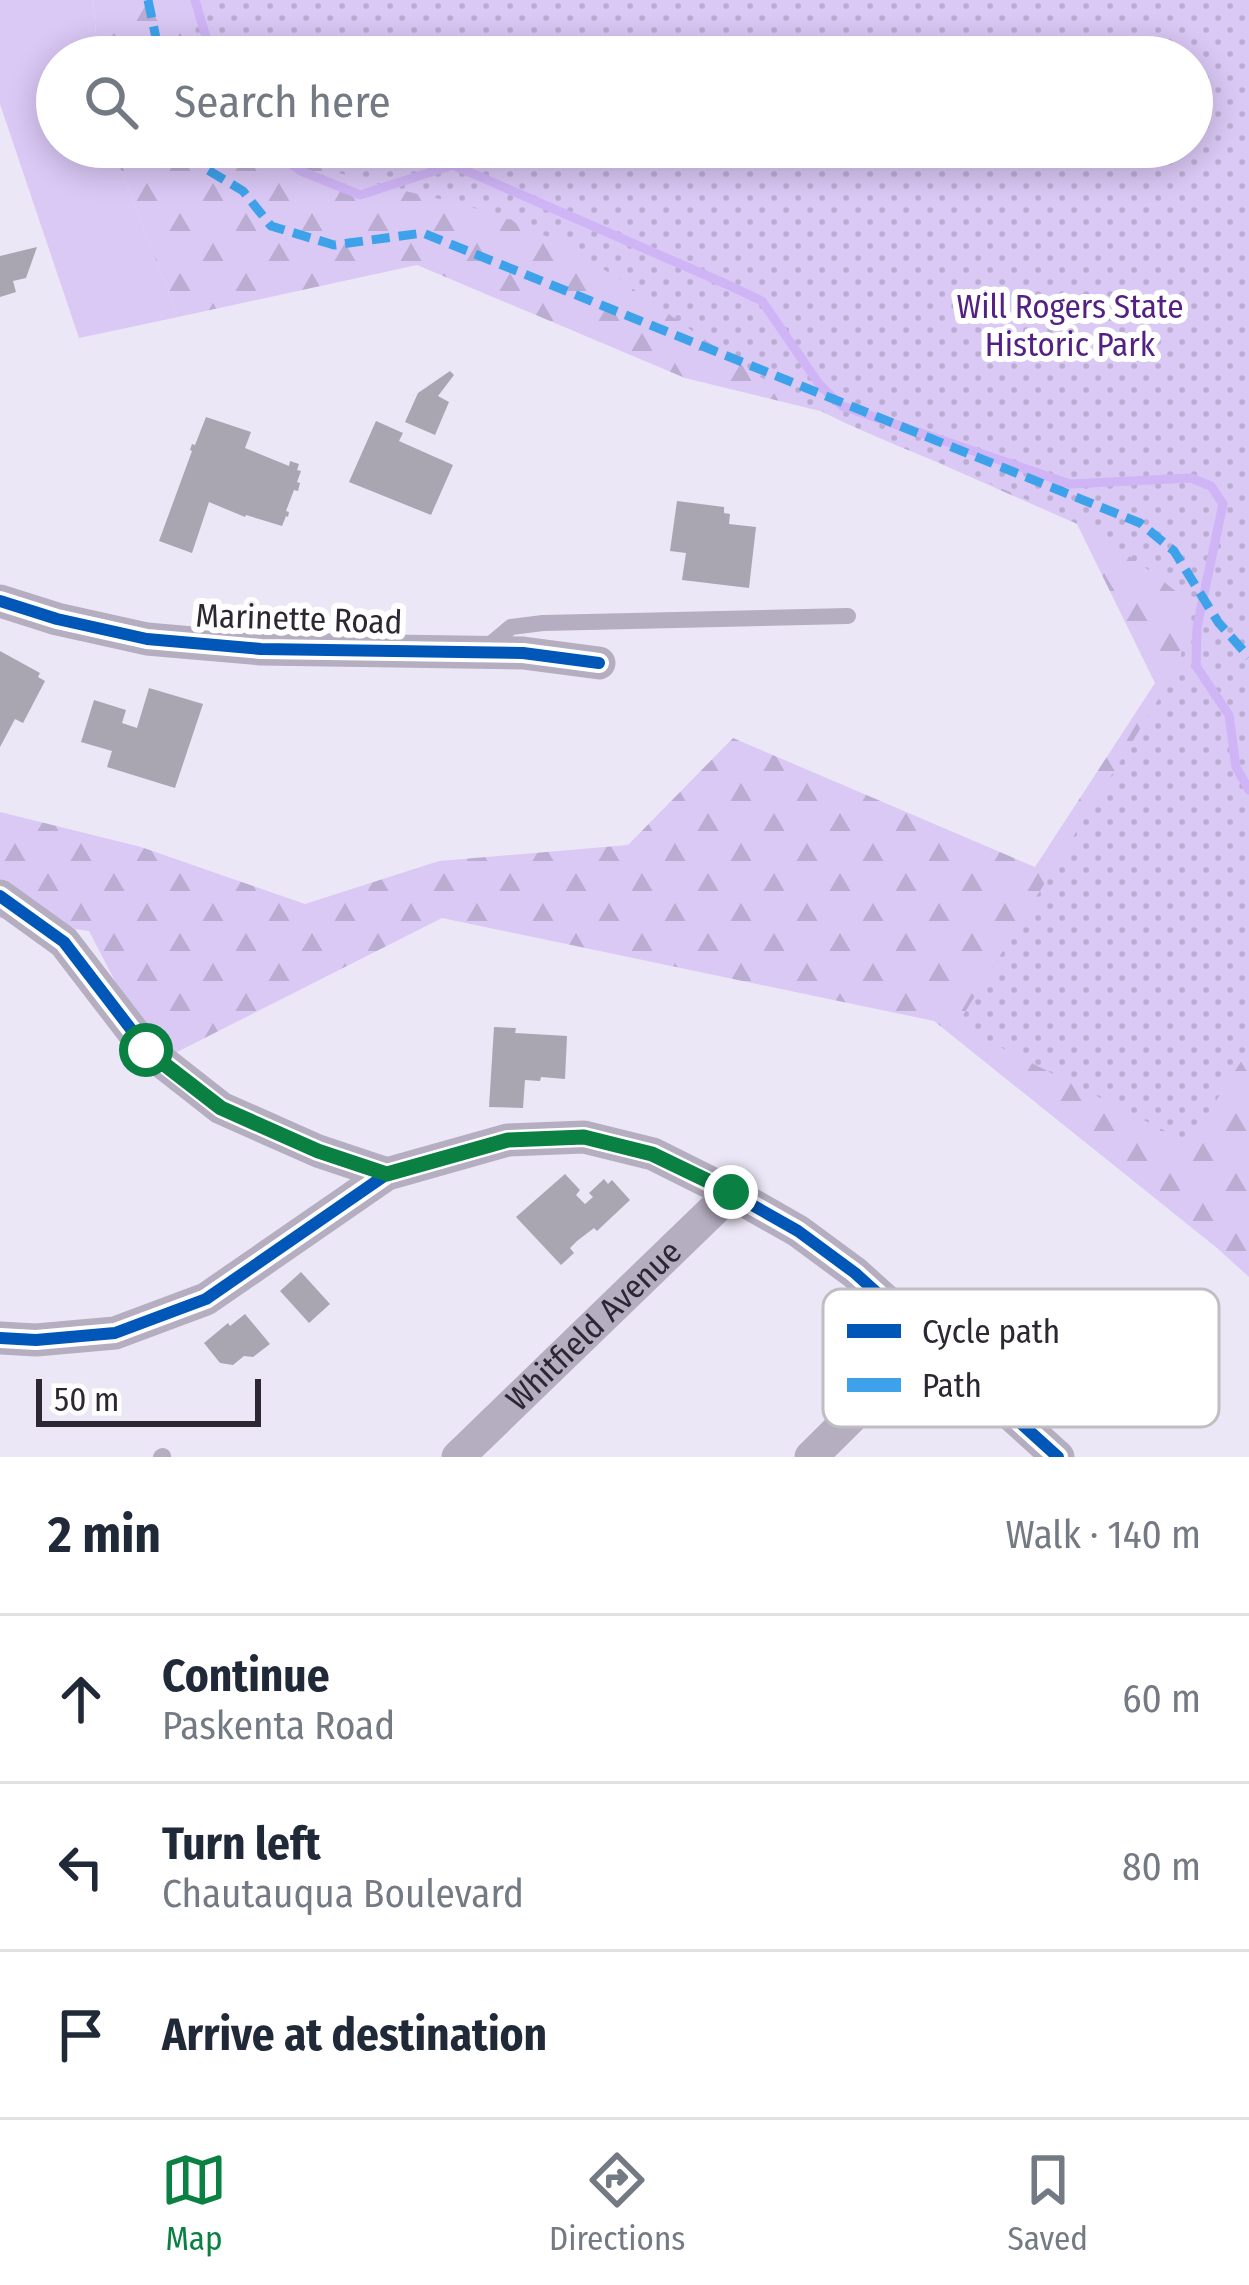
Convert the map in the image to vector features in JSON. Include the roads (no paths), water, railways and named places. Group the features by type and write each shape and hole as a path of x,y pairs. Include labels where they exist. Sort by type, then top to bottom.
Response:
{"street":[{"name":"Marinette Road","path":"0,601 147,639 261,649 523,653 599,664"},
{"path":"0,896 64,942 146,1050 221,1108 318,1151 387,1174"},
{"path":"0,1338 116,1333 206,1299 387,1174 508,1140 584,1137 652,1154 798,1231 873,1289"},
{"name":"Whitfield Avenue","path":"458,1457 731,1192"},
{"path":"811,1457 841,1427"},
{"path":"1024,1427 1058,1457"}],"lane":[{"path":"481,652 511,627 543,623 848,616"}],"waterway":[{"path":"195,0 206,36"},
{"path":"297,168 360,195 444,168"},
{"path":"460,168 762,301 819,384 842,406 1070,484 1191,478 1211,486 1223,504 1197,627 1196,666 1229,715 1236,767 1249,790"}],"park label":[{"name":"Will Rogers State Historic Park","path":"1070,326"}]}
